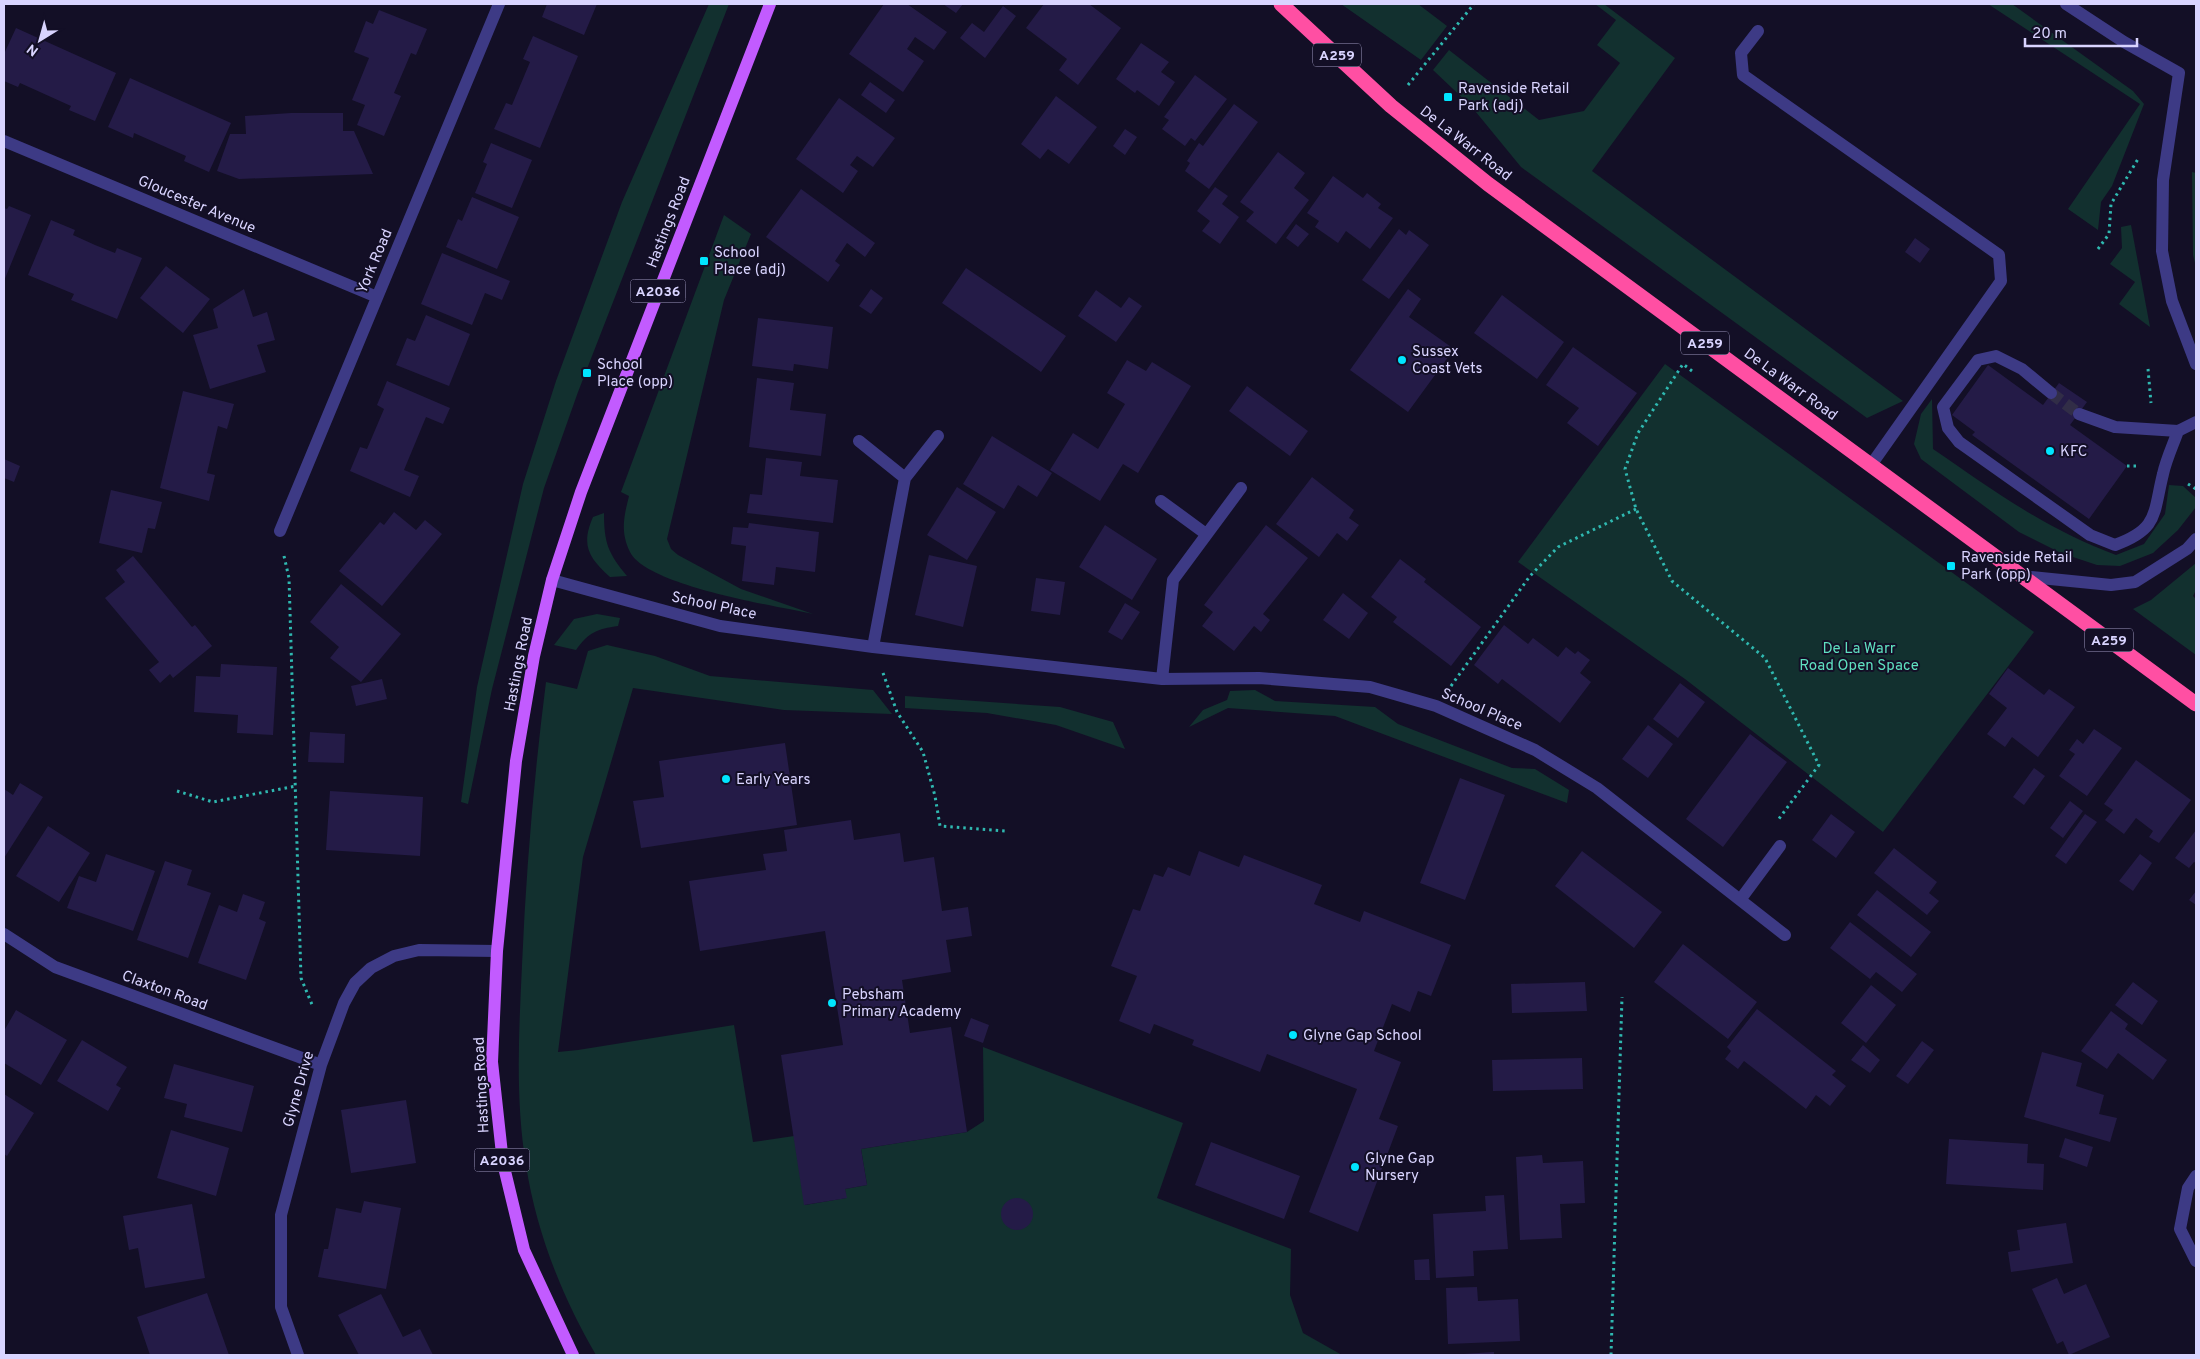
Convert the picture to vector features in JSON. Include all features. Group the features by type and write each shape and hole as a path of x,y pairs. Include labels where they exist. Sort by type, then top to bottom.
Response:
{"highway":[{"name":"De La Warr Road","path":"1282,4 1391,106 1473,172 2196,704"}],"main road":[{"name":"Hastings Road","path":"573,1355 524,1250 503,1164 492,1062 497,951 516,761 534,656 552,580 584,483 770,4"}],"street":[{"name":"York Road","path":"280,530 499,4"},
{"path":"2066,4 2124,42 2179,73 2162,180 2162,251 2172,301 2196,364"},
{"path":"1758,32 1741,53 1744,75 1998,255 2001,281 1871,465"},
{"name":"Gloucester Avenue","path":"4,141 377,297"},
{"path":"2051,393 2022,369 1996,356 1978,360 1943,407 1948,428 1959,442 2090,535 2115,545 2135,538 2148,526 2156,510 2163,473 2178,431"},
{"path":"2079,414 2115,428 2178,431 2196,422"},
{"path":"873,647 905,478 938,436"},
{"path":"859,441 905,478"},
{"path":"1162,679 1173,580 1241,488"},
{"path":"1160,501 1206,534"},
{"path":"2021,576 2111,586 2135,582 2187,549 2196,538"},
{"name":"School Place","path":"552,580 720,626 873,647 1162,679 1259,678 1370,687 1436,706 1535,750 1597,788 1785,935"},
{"path":"1740,900 1780,846"},
{"name":"Claxton Road","path":"4,934 55,967 321,1065"},
{"name":"Glyne Drive","path":"298,1355 281,1307 281,1215 321,1065 344,1003 355,983 371,968 394,956 419,950 497,951"},
{"path":"2196,1176 2188,1188 2180,1229 2196,1261"}],"path":[{"path":"1426,64 1474,4"},
{"path":"2098,249 2110,234 2110,204"},
{"path":"1719,353 1702,378 1683,364 1638,433 1625,469 1636,509 1672,582 1765,658 1819,765 1773,827 1780,846"},
{"path":"1436,706 1530,576 1558,547 1636,509"},
{"path":"280,530 288,578 301,978 313,1006 314,1016"},
{"path":"873,647 897,712 923,752 935,796 940,826 1005,831"},
{"path":"177,791 213,802 296,786"},
{"path":"1611,1355 1622,996"}],"green space":[{"path":"709,4 729,4 578,392 544,488 492,689 468,804 461,802 477,687 523,484 556,381 622,202"},
{"path":"1341,4 1418,4 1447,26 1421,60"},
{"path":"1595,4 1604,4 1675,58 1592,171 1903,401 1867,418 1521,167 1471,106 1433,70 1449,50 1539,120 1584,111 1620,63 1597,45 1616,20"},
{"path":"1988,4 2012,4 2133,91 2144,104 2112,186 2101,202 2098,230 2068,209 2140,104"},
{"path":"2192,172 2196,173 2196,267 2193,255"},
{"path":"724,215 751,234 724,300 667,539 671,549 678,555 741,589 813,614 714,593 661,575 641,564 630,552 625,538 624,517 629,496 621,492"},
{"path":"2131,225 2150,327 2119,304 2135,282 2110,264 2122,248 2121,227"},
{"name":"De La Warr Road Open Space","path":"1665,364 2034,632 1883,832 1685,679 1518,562"},
{"path":"1932,399 1933,449 2021,508 2091,545 2116,555 2144,544 2165,514 2169,485 2183,486 2196,498 2196,507 2178,530 2153,553 2120,566 2097,565 2061,553 2019,532 1921,459 1914,444 1921,414"},
{"path":"604,513 608,547 615,561 627,576 610,577 596,563 589,550 587,543 589,527 593,517"},
{"path":"2196,563 2196,590 2193,596 2196,599 2196,655 2133,609 2151,600"},
{"path":"597,614 620,618 618,626 594,632 576,650 554,645 574,619"},
{"path":"607,645 655,656 710,676 873,690 892,714 784,710 633,688 583,857 558,1052 734,1025 753,1142 794,1136 805,1205 846,1198 845,1189 867,1185 861,1149 967,1132 984,1121 983,1047 1183,1123 1157,1198 1291,1249 1290,1295 1303,1333 1342,1355 596,1355 572,1310 552,1263 530,1190 520,1115 519,1040 528,859 546,682 577,689 588,651"},
{"path":"1255,690 1275,701 1375,707 1398,724 1512,768 1535,769 1569,790 1567,803 1335,716 1228,708 1189,727 1203,710 1227,700 1230,691"},
{"path":"905,696 1060,707 1113,722 1125,749 1056,725 987,713 905,708"}],"building":[{"path":"547,4 597,4 584,35 542,17"},
{"path":"884,4 907,4 947,32 934,50 915,37 907,49 924,61 903,92 849,54"},
{"path":"943,4 963,4 956,13"},
{"path":"1044,4 1089,4 1121,28 1078,85 1059,70 1067,59 1026,28"},
{"path":"1003,6 1016,16 985,58 960,38 972,23 984,32"},
{"path":"379,10 427,29 416,55 411,53 394,93 401,96 384,136 357,125 365,105 352,100 369,58 354,52 366,21 373,24"},
{"path":"16,28 116,73 95,121 69,110 71,106 20,83 18,87 4,81 4,54"},
{"path":"533,36 578,56 540,148 494,129 506,103 512,105 530,62 523,59"},
{"path":"1141,43 1169,62 1161,72 1175,82 1159,106 1137,90 1135,93 1116,79"},
{"path":"1195,75 1227,99 1195,141 1191,138 1185,146 1162,129 1169,120 1164,117"},
{"path":"130,78 231,123 209,172 184,161 186,156 134,133 133,138 108,127"},
{"path":"870,82 895,100 886,113 861,95"},
{"path":"1056,96 1097,127 1069,164 1048,149 1040,159 1021,144"},
{"path":"839,98 895,138 873,167 857,156 850,165 858,171 843,193 796,159"},
{"path":"1234,104 1258,122 1209,189 1185,171 1190,163 1187,161 1199,143 1203,146"},
{"path":"291,113 343,113 343,131 354,131 373,174 239,179 217,171 230,134 246,134 245,116"},
{"path":"1125,129 1137,137 1125,155 1113,146"},
{"path":"491,143 532,160 512,208 475,193 487,164 483,162"},
{"path":"1278,152 1305,173 1294,188 1309,200 1276,244 1246,221 1254,212 1240,202"},
{"path":"1333,176 1363,198 1367,193 1381,204 1378,208 1393,218 1370,249 1346,231 1338,243 1315,227 1319,221 1307,213"},
{"path":"1215,187 1228,196 1222,204 1239,217 1220,244 1202,231 1210,221 1197,211"},
{"path":"801,189 875,243 865,257 847,243 835,261 840,265 828,282 766,237"},
{"path":"472,197 519,217 497,269 446,247 458,219 462,221"},
{"path":"9,206 31,215 4,281 4,208 7,209"},
{"path":"51,220 75,230 73,235 95,245 115,253 117,248 142,258 117,319 71,300 74,294 28,275"},
{"path":"1296,224 1309,234 1298,247 1286,238"},
{"path":"1399,229 1406,235 1409,230 1429,245 1389,299 1362,280"},
{"path":"1915,238 1930,249 1920,263 1905,252"},
{"path":"442,253 510,281 502,300 485,293 472,325 421,304"},
{"path":"166,266 210,299 183,333 140,298"},
{"path":"966,268 1066,336 1041,372 942,303"},
{"path":"244,289 253,317 267,312 275,340 257,345 266,372 210,389 193,335 218,328 213,309"},
{"path":"871,289 883,298 871,314 859,306"},
{"name":"Sussex Coast Vets","path":"1408,289 1421,299 1409,317 1454,349 1408,412 1350,370"},
{"path":"1096,290 1121,308 1129,297 1142,306 1116,342 1078,316"},
{"path":"1502,295 1564,342 1537,379 1474,333"},
{"path":"426,315 470,334 449,386 396,365 407,338 415,341"},
{"path":"758,318 833,327 828,369 794,364 793,371 752,366"},
{"path":"1573,347 1637,393 1598,446 1567,423 1579,408 1546,385"},
{"path":"1127,360 1146,371 1152,362 1191,386 1138,473 1123,464 1100,501 1050,470 1073,433 1098,449 1125,404 1107,393"},
{"name":"KFC","path":"1988,365 2043,405 2059,383 2087,402 2070,425 2127,466 2089,519 1972,435 1975,432 1952,415"},
{"path":"757,378 794,383 790,410 826,414 821,456 749,447"},
{"path":"387,381 450,408 443,424 426,417 404,470 419,476 410,497 350,471 360,447 367,449 384,409 377,405"},
{"path":"1247,386 1308,431 1290,456 1229,411"},
{"path":"183,391 234,404 227,429 218,426 207,473 215,475 209,501 160,488"},
{"path":"992,436 1052,473 1037,497 1018,485 1004,509 963,484"},
{"path":"766,458 802,462 800,476 838,480 833,523 747,513 750,494 762,495"},
{"path":"4,459 20,466 14,482 4,478"},
{"path":"1312,477 1354,510 1349,518 1359,525 1347,541 1337,533 1319,557 1276,524"},
{"path":"957,487 996,512 967,560 927,535"},
{"path":"111,490 162,502 155,529 148,528 142,553 99,543"},
{"path":"394,512 416,530 425,520 442,534 382,606 339,571 380,522 384,525"},
{"path":"749,523 819,532 815,572 776,567 774,585 742,581 746,546 731,544 733,527 748,528"},
{"path":"1105,525 1157,559 1132,600 1079,567"},
{"path":"1266,525 1308,558 1263,614 1270,620 1261,632 1254,626 1234,651 1202,626 1213,612 1204,605"},
{"path":"929,555 977,566 963,627 915,615"},
{"path":"133,556 192,627 195,625 212,646 173,678 170,674 160,683 149,670 159,662 105,598 125,582 116,570"},
{"path":"1400,559 1426,579 1424,582 1481,627 1451,666 1393,622 1397,617 1371,597"},
{"path":"1036,578 1065,582 1060,615 1031,611"},
{"path":"341,584 401,634 361,682 330,658 339,647 310,622"},
{"path":"1343,593 1368,613 1349,639 1323,620"},
{"path":"1125,603 1140,612 1122,640 1108,632"},
{"path":"1504,625 1528,644 1533,638 1558,657 1566,647 1575,654 1578,651 1590,660 1580,673 1591,682 1560,723 1502,679 1498,684 1474,665"},
{"path":"221,664 277,667 273,735 237,733 238,715 194,712 196,676 220,677"},
{"path":"2008,668 2044,695 2049,689 2075,707 2038,757 2012,737 2005,747 1987,734 2007,708 1989,694"},
{"path":"382,679 387,699 356,706 351,686"},
{"path":"1680,683 1705,702 1678,738 1653,719"},
{"path":"1648,725 1673,744 1648,778 1622,759"},
{"path":"2094,729 2122,748 2087,796 2059,776 2075,754 2069,750 2077,739 2083,744"},
{"path":"310,732 345,734 344,763 308,762"},
{"path":"1750,734 1787,762 1723,847 1686,819"},
{"name":"Early Years","path":"785,743 797,825 641,848 633,801 664,797 659,761"},
{"path":"2136,760 2191,800 2159,843 2149,837 2153,831 2136,818 2124,834 2105,820 2113,810 2104,804"},
{"path":"2034,768 2045,776 2024,805 2013,797"},
{"path":"1460,778 1505,795 1465,900 1420,883"},
{"path":"20,783 43,797 4,858 4,789 13,795"},
{"path":"330,791 423,797 420,856 326,850"},
{"path":"2070,801 2083,811 2063,838 2050,828"},
{"path":"1831,814 1855,832 1836,858 1812,840"},
{"path":"2085,814 2097,822 2066,864 2055,856"},
{"path":"851,820 854,840 900,833 904,862 934,857 942,911 968,907 972,936 946,940 951,972 902,980 910,1033 951,1027 967,1132 861,1149 867,1185 845,1189 847,1198 804,1205 781,1055 843,1045 825,931 700,951 689,881 766,870 763,854 787,851 784,830"},
{"path":"48,826 90,853 59,902 16,876"},
{"path":"2196,830 2196,863 2194,862 2189,868 2175,858"},
{"path":"1894,848 1937,882 1929,893 1939,901 1927,915 1874,873"},
{"path":"1199,851 1239,867 1244,855 1322,885 1314,904 1360,922 1364,911 1451,945 1431,996 1418,991 1410,1012 1392,1004 1374,1051 1401,1062 1379,1119 1398,1126 1358,1232 1309,1212 1357,1089 1267,1054 1260,1072 1192,1045 1194,1040 1154,1024 1150,1034 1119,1021 1137,976 1111,966 1133,909 1140,911 1154,874 1163,877 1168,867 1190,876"},
{"path":"1582,851 1662,912 1634,948 1555,886"},
{"path":"106,854 155,871 133,931 67,908 79,876 96,882"},
{"path":"2140,854 2152,863 2133,891 2119,881"},
{"path":"165,861 192,870 187,885 211,893 188,958 137,940"},
{"path":"1877,890 1931,932 1911,957 1857,915"},
{"path":"2196,891 2196,905 2189,900"},
{"path":"243,894 265,902 259,919 266,922 246,980 198,963 219,905 237,912"},
{"path":"1850,922 1917,974 1902,992 1876,972 1870,979 1830,948"},
{"path":"1683,944 1757,1002 1728,1039 1654,982"},
{"path":"1585,982 1587,1011 1512,1013 1511,984"},
{"path":"2133,982 2158,1001 2142,1025 2115,1005"},
{"path":"1871,985 1896,1005 1866,1043 1841,1023"},
{"path":"1757,1009 1836,1071 1832,1075 1846,1086 1830,1106 1816,1095 1806,1109 1744,1061 1738,1069 1725,1059 1731,1051 1727,1047"},
{"path":"16,1010 67,1040 41,1085 4,1063 4,1031"},
{"path":"2111,1011 2128,1024 2125,1029 2167,1060 2153,1080 2118,1053 2107,1069 2081,1051"},
{"path":"971,1018 989,1025 983,1043 964,1036"},
{"path":"82,1040 127,1067 116,1085 121,1088 108,1111 57,1081"},
{"path":"1922,1041 1934,1050 1908,1084 1896,1076"},
{"path":"1863,1045 1880,1060 1870,1073 1851,1060"},
{"path":"2042,1052 2082,1063 2076,1086 2104,1095 2099,1114 2117,1118 2110,1142 2024,1117"},
{"path":"1582,1058 1583,1089 1493,1091 1492,1060"},
{"path":"174,1064 254,1086 242,1132 184,1117 187,1104 164,1098"},
{"path":"4,1094 34,1113 7,1156 4,1154"},
{"path":"406,1100 416,1163 351,1173 341,1110"},
{"path":"171,1130 229,1148 216,1196 157,1178"},
{"path":"2065,1138 2093,1147 2087,1167 2059,1157"},
{"path":"1949,1139 2028,1144 2027,1163 2044,1164 2043,1190 1946,1184"},
{"path":"1211,1142 1300,1176 1284,1219 1195,1185"},
{"path":"1542,1155 1543,1163 1583,1161 1585,1203 1560,1204 1562,1238 1520,1240 1516,1157"},
{"path":"1504,1195 1508,1249 1473,1251 1474,1276 1436,1278 1433,1214 1486,1211 1485,1196"},
{"path":"1017,1198 1029,1202 1033,1214 1029,1226 1017,1230 1005,1226 1001,1214 1005,1202"},
{"path":"364,1201 401,1208 386,1289 318,1277 324,1249 328,1249 336,1208 361,1213"},
{"path":"192,1204 205,1278 145,1288 138,1248 129,1250 123,1216"},
{"path":"2066,1223 2073,1263 2011,1272 2008,1252 2020,1250 2017,1230"},
{"path":"1429,1259 1430,1280 1415,1280 1414,1260"},
{"path":"2057,1278 2064,1294 2086,1284 2110,1337 2069,1355 2063,1341 2057,1344 2032,1289"},
{"path":"1477,1287 1478,1301 1518,1299 1520,1341 1448,1344 1446,1288"},
{"path":"207,1293 229,1355 150,1355 137,1317"},
{"path":"381,1294 403,1337 420,1329 433,1355 359,1355 338,1315"},
{"path":"1494,1352 1494,1355 1463,1355 1463,1354"}],"tunnel":[{"path":"2051,393 2079,414"}],"place":[{"name":"Ravenside Retail Park (adj)","path":"1448,97"},
{"name":"School Place (adj)","path":"704,261"},
{"name":"Sussex Coast Vets","path":"1402,360"},
{"name":"School Place (opp)","path":"587,373"},
{"name":"KFC","path":"2050,451"},
{"name":"Ravenside Retail Park (opp)","path":"1951,566"},
{"name":"Early Years","path":"726,779"},
{"name":"Pebsham Primary Academy","path":"832,1003"},
{"name":"Glyne Gap School","path":"1293,1035"},
{"name":"Glyne Gap Nursery","path":"1355,1167"}]}
